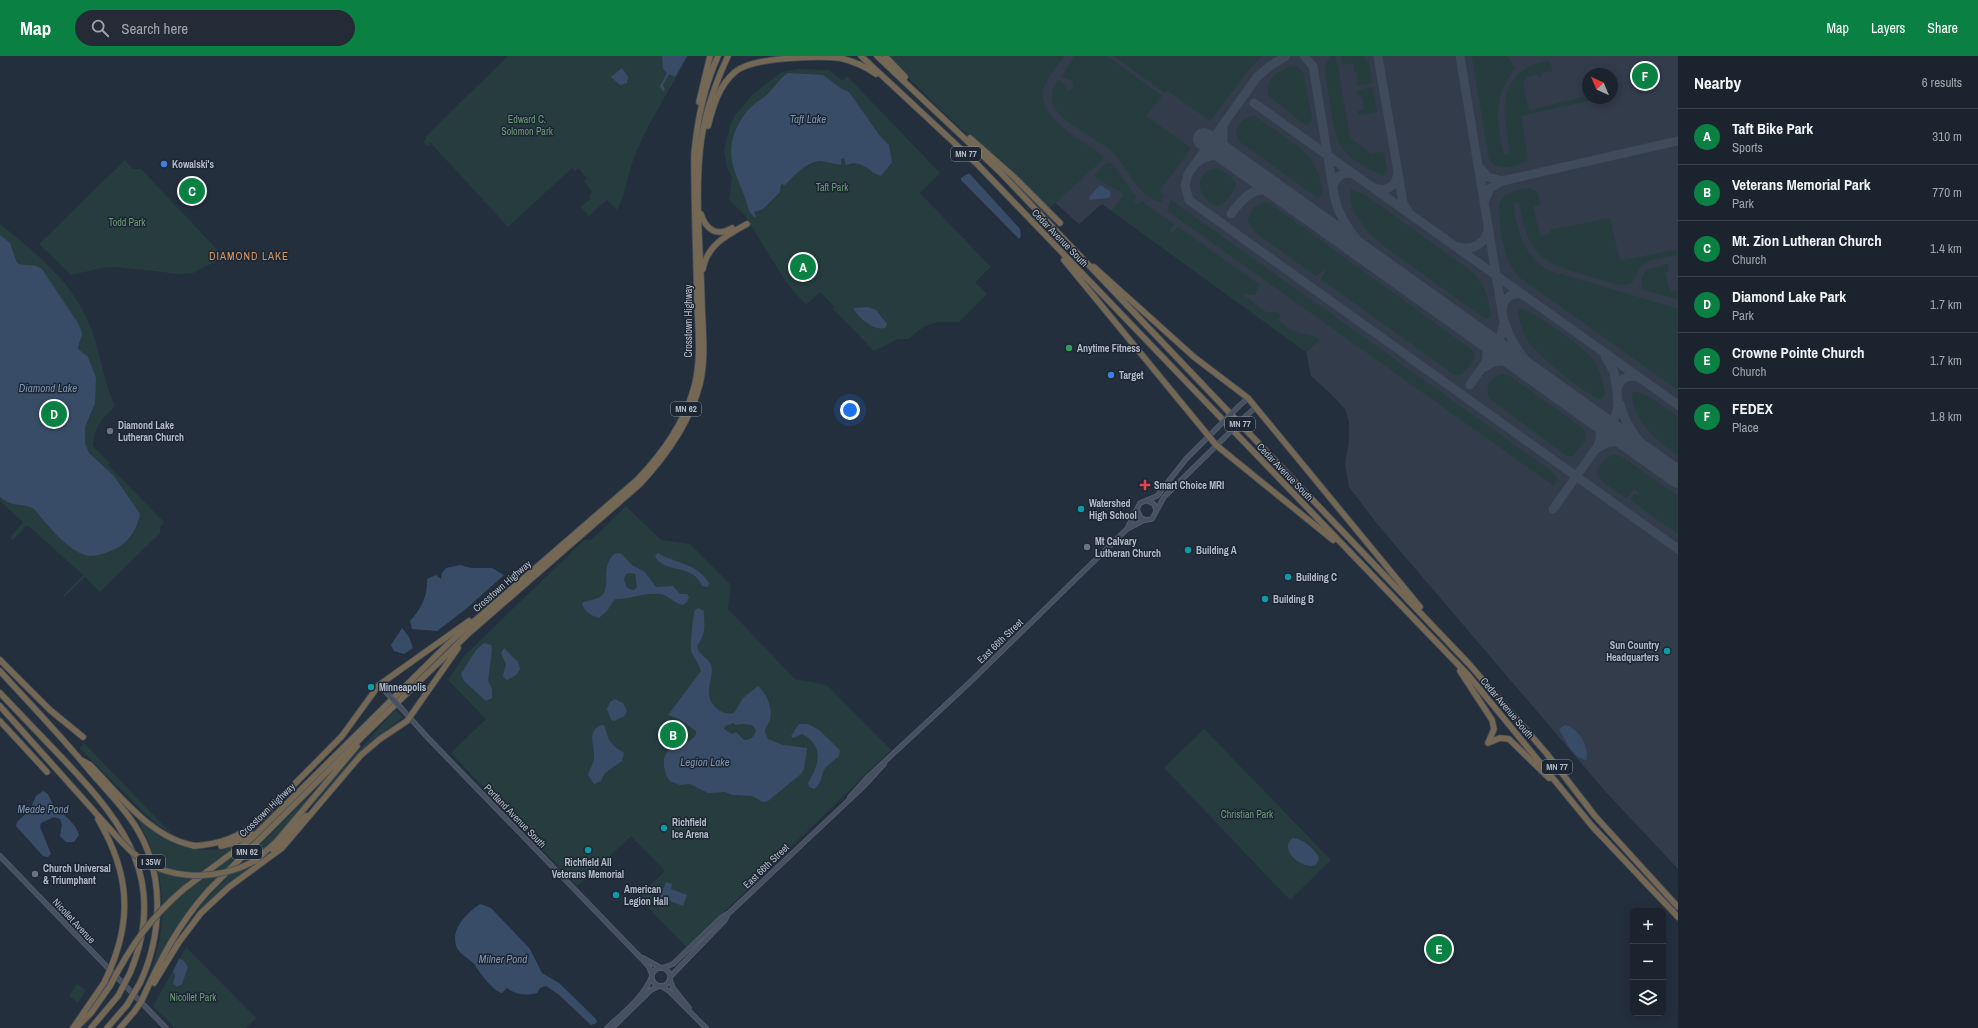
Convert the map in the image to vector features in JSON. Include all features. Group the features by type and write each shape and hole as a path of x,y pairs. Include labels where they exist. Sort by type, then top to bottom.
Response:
{"highway":[{"path":"696,130 698,102 710,56"},
{"name":"Crosstown Highway","path":"75,1028 91,1013 107,984 148,923 185,888 239,848 258,831 443,650 491,606 637,480 656,460 669,442 682,418 693,390 699,351 694,168 696,130 707,84 718,56"},
{"name":"Crosstown Highway","path":"120,1028 141,1002 176,933 200,900 469,633 640,484 661,462 678,436 692,407 700,383 704,354 699,168 701,140 708,107 728,56"},
{"name":"Cedar Avenue South","path":"861,56 978,165 1452,659 1509,723 1572,802 1621,858 1678,917"},
{"name":"Cedar Avenue South","path":"877,56 1001,173 1436,628 1504,702 1596,816 1678,907"},
{"path":"885,56 929,104"},
{"path":"699,168 709,122 720,90 731,76 749,64 762,61 834,58 848,60 865,67 890,84"},
{"path":"946,120 965,134 1013,176 1060,223"},
{"path":"700,209 706,225 715,232 725,232 746,222 714,245 704,265 702,279"},
{"path":"1045,220 1194,357 1248,398 1430,618 1436,628"},
{"path":"1037,227 1208,437 1330,537 1373,576"},
{"path":"194,846 225,842 247,831 342,736 379,685 491,606"},
{"path":"0,706 47,757 108,830 145,862 176,874 191,876 214,875 232,872 255,861 279,845 361,755 380,738 407,721 469,633"},
{"path":"1452,659 1492,720 1494,729 1488,743 1504,738 1512,741 1572,802"},
{"path":"0,660 50,710 82,737"},
{"name":"I 35W","path":"0,671 78,756 126,812 142,838 150,857 155,880 158,924 153,952 140,983 127,1005 107,1028"},
{"name":"I 35W","path":"0,693 54,749 114,817 136,857 141,879 144,924 138,950 130,973 118,996 92,1028"},
{"path":"0,721 47,772"},
{"path":"255,861 277,841 371,730"},
{"path":"82,761 90,765 126,802 162,834 178,842 194,846 220,846 237,841 258,831"},
{"path":"147,992 179,942 201,913 229,887 282,848 333,786"},
{"path":"107,984 120,944 125,904 120,866 108,830"}],"main road":[{"path":"1248,398 1186,459 1157,496 1140,503 1137,510 1139,516 1144,520 1152,518 1164,497 1256,407"},
{"path":"1148,501 1154,504 1156,510"},
{"name":"East 66th Street","path":"1127,529 1137,510"},
{"name":"East 66th Street","path":"662,968 673,964 722,917 728,914 1127,529 1144,520"},
{"name":"Portland Avenue South","path":"379,685 410,716 428,738 640,957 649,967 652,975"},
{"name":"Nicollet Avenue","path":"0,856 166,1028"},
{"name":"East 66th Street","path":"670,978 725,920 728,914"},
{"name":"Portland Avenue South","path":"640,957 662,968"},
{"path":"607,1028 633,1003 647,986 655,970 662,968 669,972 673,988 692,1014"},
{"path":"652,975 653,981 669,991 706,1028"},
{"path":"612,1028 651,990 666,984 670,978"}],"shaded area":[{"path":"913,56 1678,56 1678,869 1605,791 1378,525 1349,487 1345,464 1349,440 1349,422 1345,409 1311,376 1306,352 1102,204 1079,224 1043,192"}],"green space":[{"name":"Edward C. Solomon Park","path":"508,56 688,56 642,140 633,160 623,196 617,210 607,200 589,216 581,207 590,199 589,195 592,192 584,181 587,178 578,168 575,172 572,168 508,227 429,141 430,145 428,146 423,142 426,139 425,137"},
{"path":"887,56 1064,56 1050,75 1044,87 1043,98 1046,108 1062,127 1103,156 1103,159 1049,209 944,113"},
{"path":"1075,56 1107,56 1162,96 1146,116 1191,148 1160,190 1164,196 1161,202 1152,199 1139,188 1119,158 1113,152 1073,126 1059,114 1053,105 1053,89 1059,80 1066,86 1068,91 1074,87 1073,82 1070,79 1062,76"},
{"path":"1114,56 1262,56 1251,67 1210,121 1167,90 1165,93"},
{"path":"1331,56 1336,56 1350,138 1371,154 1384,152 1387,171 1382,175 1351,158 1339,142 1333,123 1325,70 1326,64"},
{"path":"1341,56 1363,56 1369,63 1372,83 1357,86 1357,73 1354,72 1353,63 1343,65"},
{"path":"1472,56 1507,56 1515,68 1502,90 1499,100 1499,131 1504,155 1510,154 1505,117 1506,95 1511,84 1518,75 1528,67 1547,60 1550,62 1552,73 1550,71 1541,73 1542,76 1538,77 1537,74 1526,77 1526,80 1523,81 1524,85 1526,85 1524,87 1527,103 1530,103 1528,105 1529,110 1582,97 1582,102 1521,116 1528,159 1520,165 1502,167 1496,165 1489,158"},
{"path":"1290,66 1297,67 1303,72 1312,118 1309,125 1304,124 1269,96 1268,90 1270,81 1276,74"},
{"name":"Taft Park","path":"798,69 829,70 843,81 847,76 940,173 920,193 991,267 975,282 987,294 959,322 937,322 931,324 921,329 909,339 898,339 874,351 833,309 835,307 820,292 806,305 786,282 744,214 729,200 732,177 727,168 724,150 730,126 735,115 752,95 776,76 782,72"},
{"path":"1373,87 1377,112 1358,115 1357,111 1364,110 1362,96 1358,97 1357,90"},
{"path":"1255,116 1299,147 1311,159 1318,173 1323,192 1321,196 1318,198 1315,196 1239,141 1236,132 1239,126 1245,119"},
{"name":"Todd Park","path":"125,160 133,169 141,169 224,257 193,273 180,274 116,267 102,268 71,275 39,244"},
{"path":"1107,163 1111,163 1115,167 1136,197 1134,201 1138,205 1141,201 1174,224 1170,230 1171,232 1174,232 1178,227 1260,285 1255,295 1242,294 1266,312 1281,313 1278,320 1289,329 1316,337 1319,341 1306,352 1112,211 1124,194 1094,175"},
{"path":"1214,169 1221,170 1227,174 1236,185 1226,201 1220,205 1215,205 1209,202 1201,191 1200,185 1201,178 1206,173"},
{"path":"1529,188 1537,192 1541,204 1533,206 1540,236 1551,234 1550,230 1610,218 1620,261 1678,249 1678,255 1658,258 1644,264 1640,267 1631,283 1621,285 1611,283 1561,267 1549,262 1540,255 1527,235 1519,202 1513,203 1522,241 1532,257 1547,270 1678,309 1678,366 1676,369 1678,370 1678,390 1519,277 1509,262 1503,244 1499,206 1503,198 1511,192"},
{"path":"1350,189 1367,196 1471,271 1485,291 1491,314 1490,318 1481,316 1388,249 1368,232 1354,212 1351,203"},
{"path":"1171,200 1550,470 1557,478 1554,486 1168,211"},
{"path":"1266,203 1272,205 1472,350 1475,354 1467,369 1460,375 1453,374 1321,279 1327,270 1326,268 1316,276 1256,233 1248,221 1249,217 1254,209 1259,205"},
{"name":"Diamond Lake","path":"0,224 42,259 76,298 92,331 108,388 115,406 103,419 97,429 93,440 93,446 110,463 108,465 164,522 160,528 160,533 100,592 85,577 64,597 63,596 83,575 31,528 26,526 13,540 10,538 23,522 0,501"},
{"path":"1668,264 1669,271 1665,272 1670,292 1678,290 1678,299 1646,291 1641,286 1642,277 1647,270"},
{"path":"1520,309 1547,323 1581,348 1594,361 1600,372 1605,394 1601,399 1585,391 1574,383 1551,365 1533,347 1526,338 1520,323 1518,312"},
{"path":"1502,374 1508,375 1579,425 1586,432 1586,439 1573,456 1567,456 1490,399 1487,391 1489,384 1494,378"},
{"path":"1634,391 1650,397 1678,417 1678,456 1664,446 1642,422 1634,406 1632,396"},
{"path":"1615,455 1622,457 1678,496 1678,534 1632,501 1631,498 1635,493 1638,495 1640,493 1634,489 1626,498 1602,481 1597,473 1599,467 1603,461"},
{"path":"626,506 661,540 690,544 731,585 728,609 795,679 827,685 891,750 687,948 638,897 665,871 631,836 577,886 451,753 486,719 448,680 464,656 584,540 591,540"},
{"path":"395,710 403,717 368,744 313,805 311,804"},
{"name":"Christian Park","path":"1204,729 1331,860 1290,900 1164,768"},
{"path":"84,743 167,829 177,837 155,823 81,750 80,748"},
{"path":"313,792 314,793 293,819 289,839 235,880 181,935 197,910 208,897"},
{"path":"132,811 158,833 177,844 211,850 238,845 187,882 184,885 187,890 241,851 242,853 201,896 145,990 143,989 159,944 162,921 162,898 159,876 153,853 144,832"},
{"name":"Nicollet Park","path":"186,947 256,1018 246,1028 175,1028 153,1006"},
{"path":"77,984 86,990 78,1003 69,996"}],"water":[{"path":"662,56 687,56 675,77 669,74 663,85 665,90 663,92 660,86 667,73 663,69"},
{"path":"622,68 628,77 627,83 620,85 611,77"},
{"name":"Taft Lake","path":"788,73 823,75 842,89 849,92 880,136 889,145 892,162 881,176 857,163 846,165 844,158 841,159 841,165 822,161 814,162 800,170 785,185 781,184 780,192 763,209 754,212 756,217 754,217 749,211 732,161 732,141 736,129 747,111 767,95"},
{"path":"969,173 1020,229 1021,236 1019,239 961,180 961,178"},
{"path":"1100,185 1110,191 1111,195 1108,198 1089,200 1090,196"},
{"name":"Diamond Lake","path":"0,235 10,243 17,263 36,266 42,269 78,323 82,332 78,349 88,357 96,378 95,403 85,427 85,444 89,453 114,476 140,514 135,529 129,538 121,545 104,554 90,556 82,554 59,537 34,509 10,503 0,497"},
{"path":"868,307 876,310 887,324 885,328 876,328 868,324 854,310 854,308"},
{"path":"658,553 698,571 709,583 708,587 702,586 698,578 690,573 658,561 655,556"},
{"path":"614,554 622,554 632,565 645,572 656,587 673,586 680,594 687,594 689,597 687,602 683,605 660,594 648,594 615,599 607,611 599,618 586,611 582,603 598,598 604,593 606,588 607,566","holes":["626,574 635,574 637,587 634,590 627,588 624,579"]},
{"path":"460,565 471,568 492,568 504,575 466,609 437,631 412,629 410,621 423,602 427,579 436,575 441,579 442,573 446,568"},
{"name":"Legion Lake","path":"698,608 704,611 704,633 697,646 699,652 710,662 712,669 709,686 711,702 717,709 725,713 734,713 743,698 758,686 767,697 771,711 770,720 765,732 768,739 783,745 807,748 804,769 801,774 768,801 763,802 752,796 732,795 725,792 708,793 690,784 680,785 670,781 666,775 664,758 667,752 673,747 691,740 696,735 696,731 679,719 668,715 701,671 691,651 693,618 695,610","holes":["734,723 735,725 752,725 756,730 752,738 744,740 736,732 732,734 724,729 725,726"]},
{"path":"402,628 409,637 413,648 404,654 394,651 391,645"},
{"path":"484,643 491,645 492,649 488,681 492,689 492,698 486,701 464,681 461,674 476,650"},
{"path":"504,648 518,662 520,669 516,675 507,680 503,676 506,664 501,653"},
{"path":"615,699 623,703 627,711 625,716 614,721 611,720 607,709 610,702"},
{"path":"799,724 808,724 819,730 840,750 839,756 826,767 819,784 814,789 809,787 808,783 817,763 817,750 814,744 802,734 793,738 791,736"},
{"path":"604,725 609,740 615,747 624,753 622,761 605,773 601,781 594,784 588,775 594,759 592,735 596,728"},
{"path":"1565,725 1574,730 1582,738 1586,749 1586,760 1577,756 1567,743 1559,729"},
{"name":"Meade Pond","path":"43,791 47,793 57,809 75,826 79,835 74,842 66,842 60,836 62,824 60,819 54,817 41,823 40,827 51,854 48,857 43,856 16,826 17,822 30,810 36,796"},
{"path":"1293,838 1305,842 1314,851 1319,858 1316,865 1305,865 1294,858 1288,848 1289,843"},
{"path":"666,882 672,884 671,889 687,895 683,906 660,897"},
{"name":"Milner Pond","path":"480,904 491,908 530,949 542,973 559,983 596,1019 597,1023 591,1025 558,994 546,986 540,988 537,993 525,995 507,988 502,993 491,986 475,965 458,950 455,941 457,929 465,917"},
{"path":"179,959 183,960 188,967 182,984 177,987 173,983 175,976 173,971"}],"taxiway":[{"path":"1286,56 1270,66 1257,77 1188,174 1185,186 1189,200 1678,549"},
{"path":"1304,56 1313,66 1334,195 1343,220 1358,242 1398,277"},
{"path":"1460,56 1504,323 1499,343 1470,385"},
{"path":"1378,57 1398,172"},
{"path":"1254,103 1678,405"},
{"path":"1198,162 1210,156 1233,159 1223,144 1223,126"},
{"path":"1502,181 1678,141"},
{"path":"1480,168 1488,177 1502,181 1490,188 1485,200"},
{"path":"1375,188 1384,189 1394,184 1398,172 1403,203 1408,211"},
{"path":"1333,187 1336,180 1343,174 1354,174"},
{"path":"1231,214 1245,198 1251,193 1258,191 1265,190 1272,192 1291,201"},
{"path":"1459,247 1469,248 1478,245 1485,238 1488,228"},
{"path":"1502,309 1505,301 1510,296 1516,294 1524,295"},
{"path":"1505,323 1508,333 1518,350 1530,366 1552,387"},
{"path":"1467,326 1485,345 1487,350 1486,361"},
{"path":"1605,356 1614,372 1617,392 1617,388 1623,379 1630,376 1638,377"},
{"path":"1485,367 1495,362 1505,361 1526,369"},
{"path":"1553,509 1612,426 1618,408 1617,392"},
{"path":"1620,404 1627,423 1638,440 1666,469"},
{"path":"1579,407 1593,418 1599,426 1599,443"},
{"path":"1598,448 1610,443 1620,442 1626,443 1642,452"}],"runway":[{"path":"1204,139 1678,477"}],"place":[{"name":"FEDEX","path":"1645,76"},
{"name":"Kowalski's","path":"164,164"},
{"name":"Mt. Zion Lutheran Church","path":"192,191"},
{"name":"Taft Bike Park","path":"803,267"},
{"name":"Anytime Fitness","path":"1069,348"},
{"name":"Target","path":"1111,375"},
{"name":"Diamond Lake Park","path":"54,414"},
{"name":"Diamond Lake Lutheran Church","path":"110,431"},
{"name":"Smart Choice MRI","path":"1145,485"},
{"name":"Watershed High School","path":"1081,509"},
{"name":"Mt Calvary Lutheran Church","path":"1087,547"},
{"name":"Building A","path":"1188,550"},
{"name":"Building C","path":"1288,577"},
{"name":"Building B","path":"1265,599"},
{"name":"Sun Country Headquarters","path":"1667,651"},
{"name":"Minneapolis","path":"371,687"},
{"name":"Veterans Memorial Park","path":"673,735"},
{"name":"Richfield Ice Arena","path":"664,828"},
{"name":"Richfield All Veterans Memorial","path":"588,850"},
{"name":"Church Universal & Triumphant","path":"35,874"},
{"name":"American Legion Hall","path":"616,895"},
{"name":"Crowne Pointe Church","path":"1439,949"}],"district":[{"name":"DIAMOND LAKE","path":"249,256"}]}
